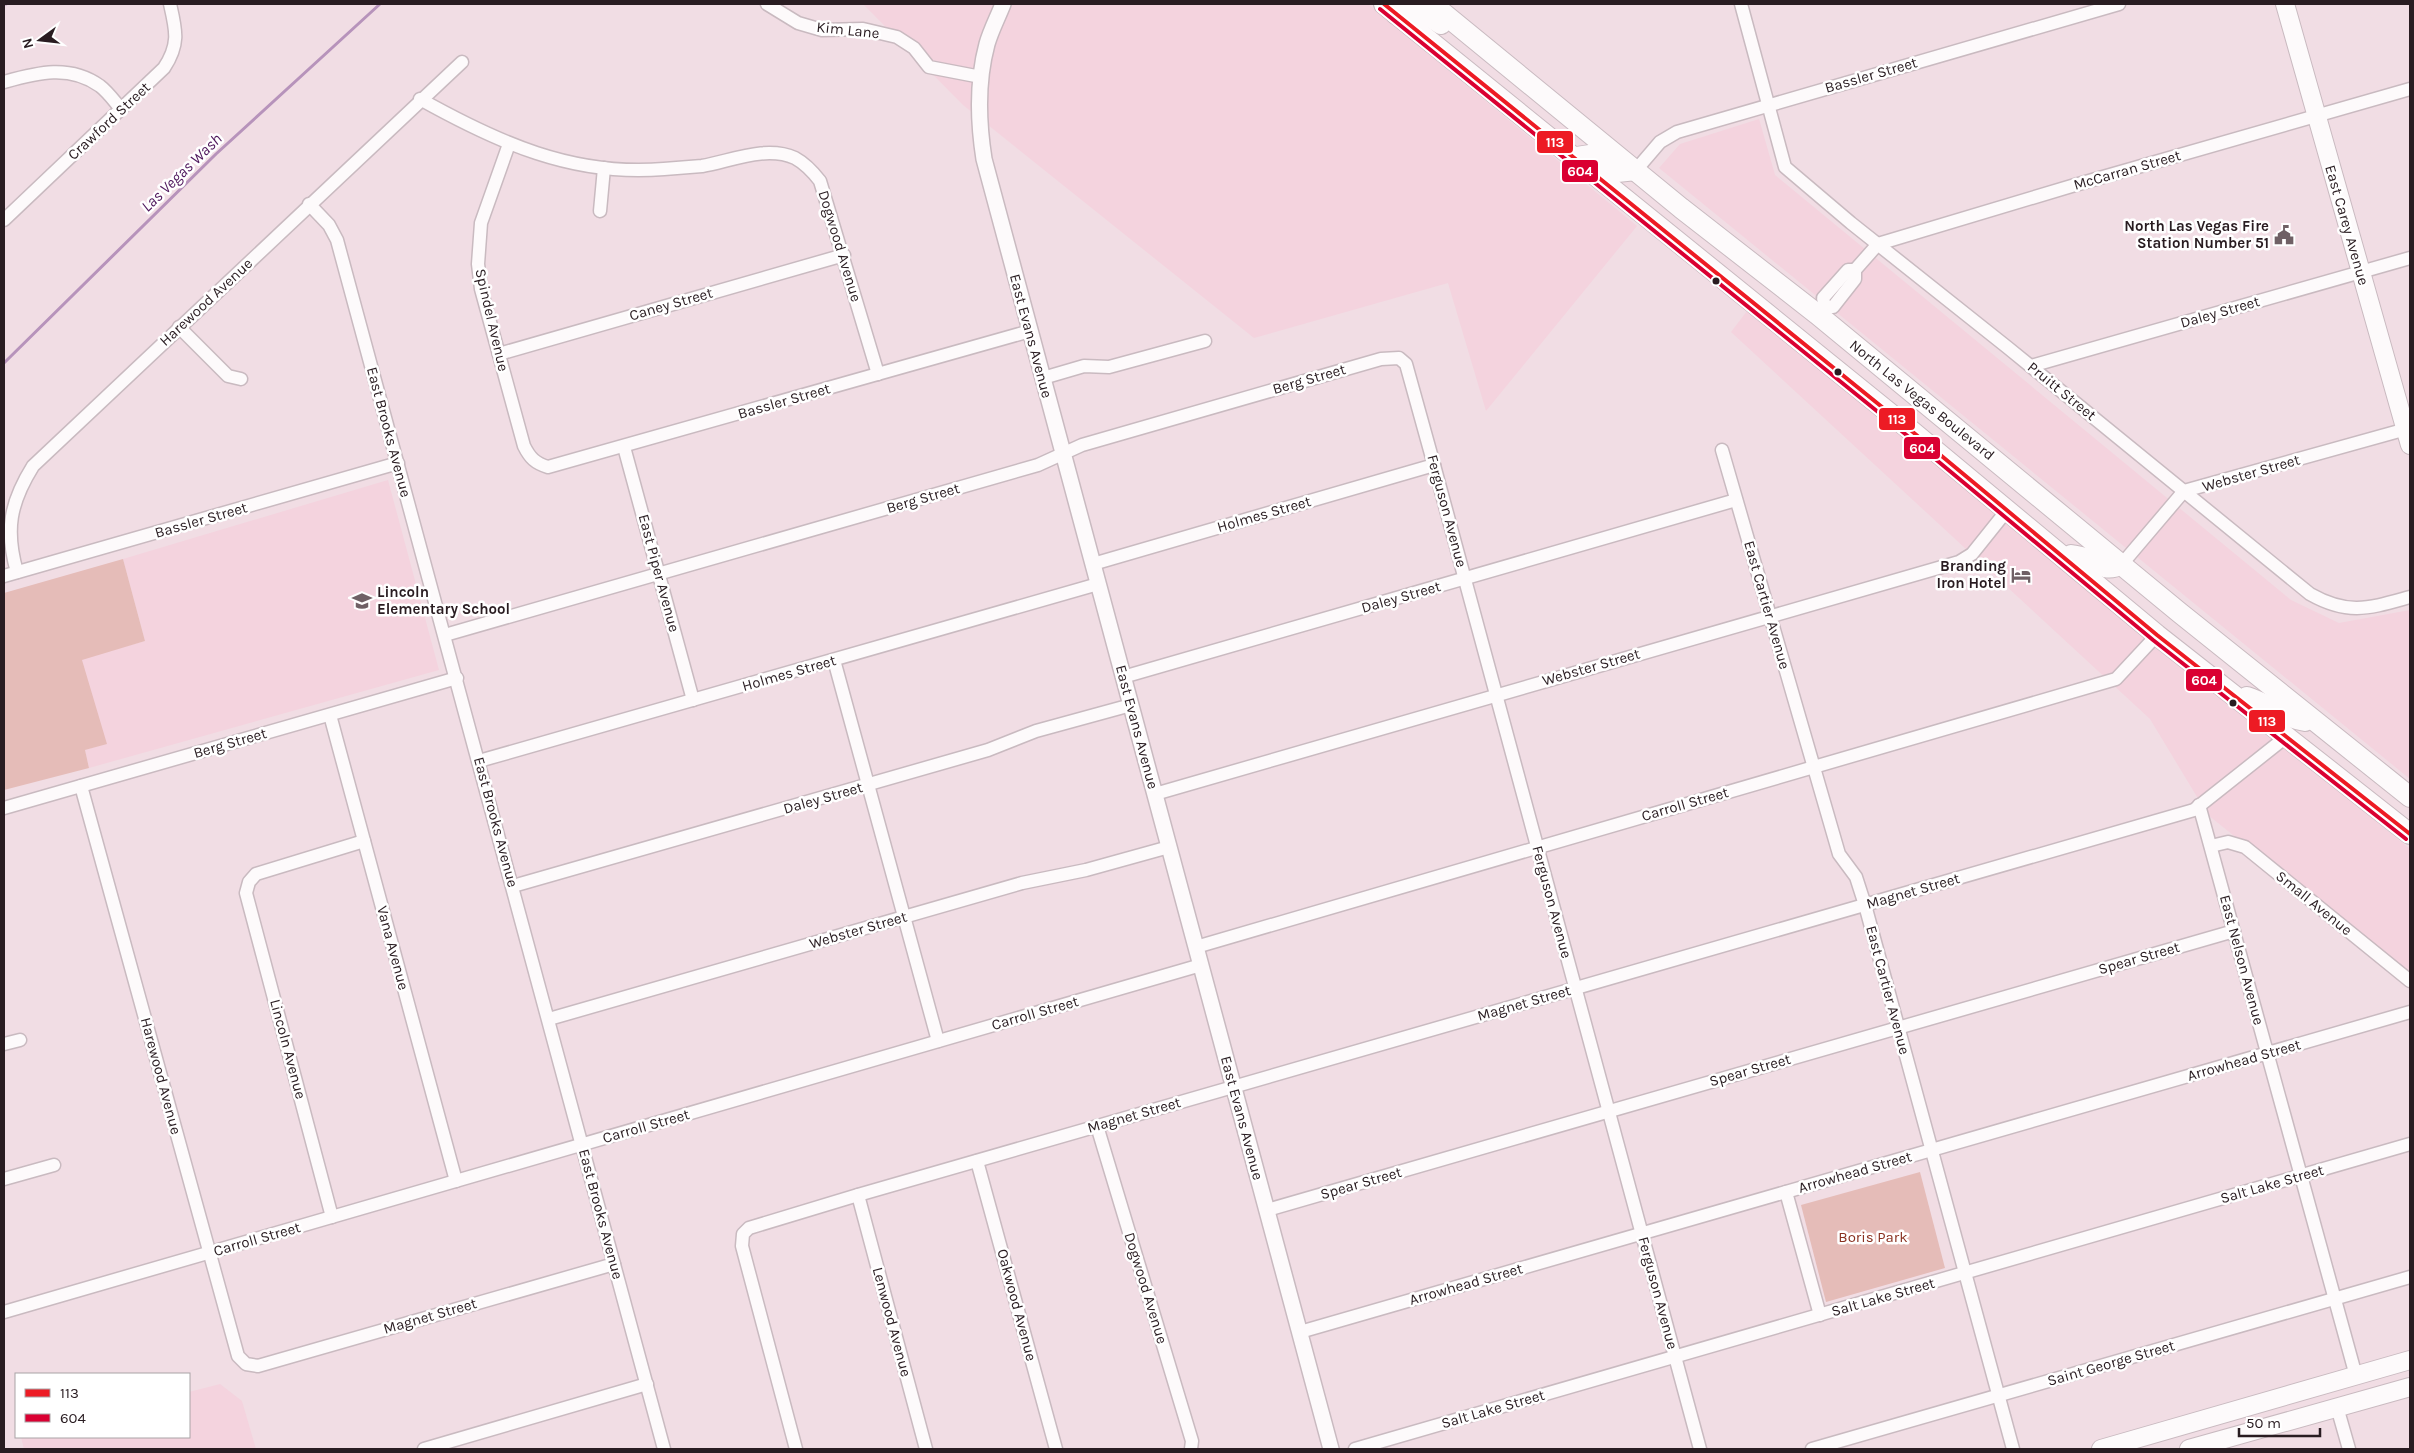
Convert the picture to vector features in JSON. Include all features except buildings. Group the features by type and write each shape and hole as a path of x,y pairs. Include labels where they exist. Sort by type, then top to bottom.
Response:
{"main road":[{"name":"North Las Vegas Boulevard","path":"1432,4 1689,215 1821,311 2068,520 2310,718 2410,797"},
{"name":"East Carey Avenue","path":"2285,4 2409,434"},
{"path":"1390,9 1413,6 1440,23 1460,26"},
{"name":"North Las Vegas Boulevard","path":"1390,9 2008,509 2158,635 2410,834"},
{"path":"1572,157 1590,155 1617,172 1636,170"},
{"path":"1620,196 1630,191 1638,191 1675,214 1689,215"},
{"path":"1753,303 1775,306 1800,320 1821,311"},
{"path":"2008,509 2016,504 2023,503 2029,505 2050,520 2060,522 2068,520"},
{"path":"2062,554 2087,558 2104,568 2114,568 2122,564"},
{"path":"2158,635 2164,629 2174,627 2205,644 2220,645"},
{"path":"2229,692 2262,702 2289,718 2305,721 2310,718"},
{"path":"2286,737 2300,732 2308,733 2349,763 2372,767"},
{"path":"2101,1449 2137,1444 2404,1362"},
{"path":"2337,1407 2336,1400 2338,1395 2390,1378 2404,1362"},
{"path":"2189,1449 2410,1387"}],"street":[{"name":"Crawford Street","path":"4,220 164,68 172,56 177,34 170,4"},
{"name":"Kim Lane","path":"767,4 798,23 822,30 863,29 897,37 914,48 929,67 981,77"},
{"name":"East Evans Avenue","path":"1003,4 988,43 981,77 980,131 984,159 1331,1449"},
{"path":"1741,4 1768,105"},
{"name":"Bassler Street","path":"1636,170 1660,142 1678,132 2119,4"},
{"name":"Harewood Avenue","path":"17,572 10,549 11,517 22,485 33,466 420,99 462,62"},
{"path":"4,82 36,73 54,71 71,73 100,86 121,109"},
{"name":"McCarran Street","path":"1878,244 2075,184 2410,89"},
{"name":"Dogwood Avenue","path":"420,99 475,130 509,144 555,159 604,168 655,170 693,166 760,154 778,154 794,158 807,166 820,181 844,255 878,374"},
{"name":"Pruitt Street","path":"1768,105 1785,167 2310,594 2330,605 2343,608 2374,607 2410,597"},
{"name":"Spindel Avenue","path":"509,144 481,223 478,264 482,289 524,446 530,457 538,464"},
{"path":"600,212 604,168"},
{"name":"East Brooks Avenue","path":"309,204 329,225 336,240 457,678 664,1449"},
{"path":"1821,311 1823,298 1848,270 1855,270 1878,244"},
{"name":"Caney Street","path":"499,354 844,255"},
{"name":"Daley Street","path":"2031,366 2410,258"},
{"path":"179,327 228,376 241,379"},
{"name":"Bassler Street","path":"538,464 548,467 624,447 1030,331"},
{"path":"1043,378 1084,366 1109,368 1205,341"},
{"name":"Berg Street","path":"445,635 1038,465 1082,445 1381,358 1399,358"},
{"name":"Ferguson Avenue","path":"1399,358 1406,364 1434,465 1700,1449"},
{"name":"Webster Street","path":"2122,564 2184,491 2409,434"},
{"name":"East Piper Avenue","path":"624,447 693,700"},
{"name":"East Cartier Avenue","path":"1722,450 1839,854 1856,877 1865,905 2013,1449"},
{"name":"Bassler Street","path":"4,576 398,463"},
{"name":"Holmes Street","path":"1093,564 1434,465"},
{"name":"Daley Street","path":"1123,678 1736,500"},
{"name":"Webster Street","path":"1155,794 1959,562 1972,554 2008,509"},
{"name":"Holmes Street","path":"479,761 1098,584"},
{"name":"Carroll Street","path":"1196,947 1537,846 2116,679 2158,635"},
{"path":"834,660 938,1041"},
{"name":"Berg Street","path":"4,808 457,678"},
{"name":"Daley Street","path":"513,886 988,750 1036,731 1131,704"},
{"name":"Vana Avenue","path":"330,714 456,1181"},
{"name":"Magnet Street","path":"796,1449 742,1246 743,1234 749,1228 977,1160 2194,810 2286,737"},
{"name":"Harewood Avenue","path":"81,786 238,1356 246,1364"},
{"name":"East Nelson Avenue","path":"2199,805 2356,1376"},
{"name":"Lincoln Avenue","path":"332,1217 246,893 249,882 256,874 364,841"},
{"name":"Small Avenue","path":"2211,846 2228,842 2244,847 2410,981"},
{"name":"Webster Street","path":"549,1019 1022,883 1086,870 1169,847"},
{"name":"Spear Street","path":"1267,1210 2234,931"},
{"name":"Carroll Street","path":"4,1312 1201,965"},
{"name":"Arrowhead Street","path":"1300,1332 2410,1012"},
{"path":"4,1044 20,1040"},
{"name":"Dogwood Avenue","path":"1097,1126 1192,1441 1191,1449"},
{"name":"Salt Lake Street","path":"1354,1449 2410,1144"},
{"name":"Oakwood Avenue","path":"977,1160 1056,1449"},
{"path":"4,1179 54,1165"},
{"path":"1786,1192 1820,1315"},
{"name":"Lenwood Avenue","path":"858,1195 926,1449"},
{"name":"Magnet Street","path":"246,1364 258,1366 614,1264"},
{"name":"Saint George Street","path":"1812,1449 2410,1277"},
{"path":"424,1449 647,1384"},
{"path":"2337,1407 2349,1449"}],"shaded area":[{"path":"863,4 1368,4 1637,226 1486,411 1448,283 1254,338 963,105"},
{"path":"1759,119 1775,175 2291,600 2339,623 2410,610 2410,779 1659,168 1680,144"},
{"path":"1747,311 2410,849 2410,977 2208,815 2150,719 1731,332"},
{"path":"388,480 439,670 89,768 85,750 106,744 81,659 145,641 123,559"},
{"path":"220,1384 242,1401 256,1449 24,1449 21,1438 190,1438 190,1392"}],"green space":[{"path":"123,559 145,641 82,660 107,744 85,750 89,768 4,790 4,593"},
{"name":"Boris Park","path":"1920,1172 1945,1268 1826,1302 1801,1205"}],"waterway":[{"name":"Las Vegas Wash","path":"4,363 216,154 380,4"}],"transit line":[{"name":"113","path":"1384,4 1908,428 2157,635 2410,834"},
{"name":"604","path":"1380,9 1904,433 2153,640 2406,839"}],"place":[{"name":"North Las Vegas Fire Station Number 51","path":"2284,235"},
{"name":"Branding Iron Hotel","path":"2021,575"},
{"name":"Lincoln Elementary School","path":"362,601"}]}
